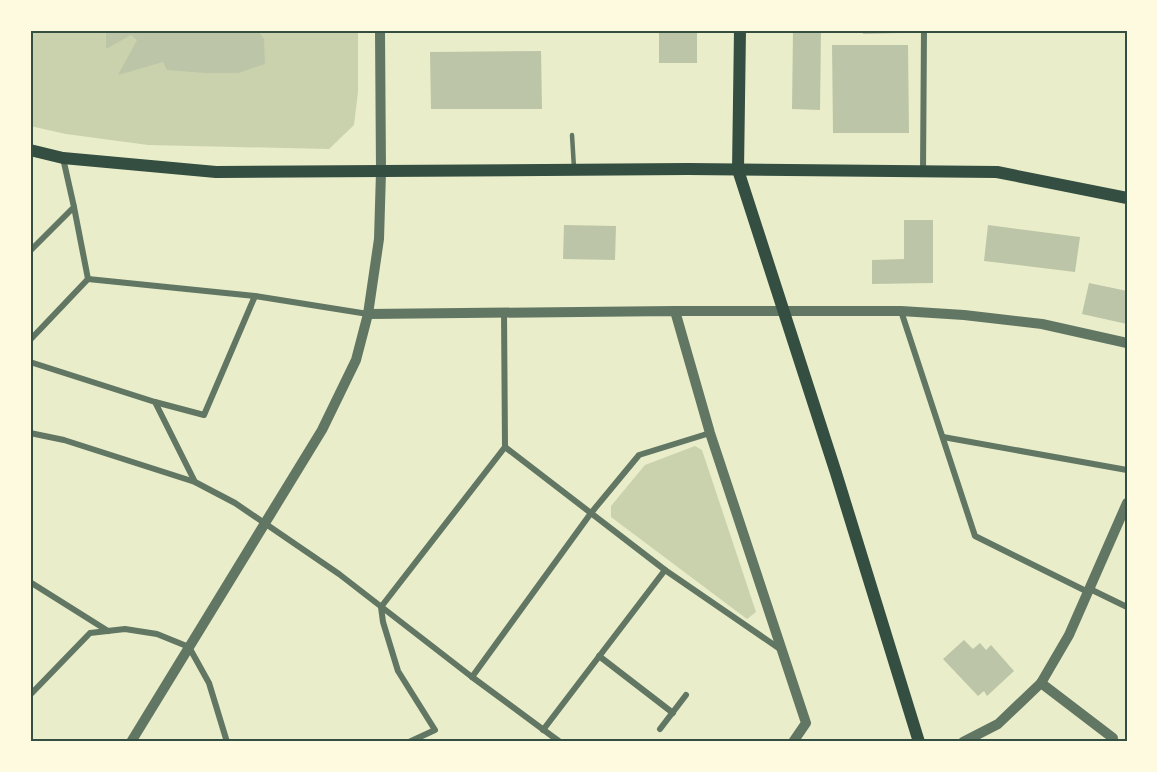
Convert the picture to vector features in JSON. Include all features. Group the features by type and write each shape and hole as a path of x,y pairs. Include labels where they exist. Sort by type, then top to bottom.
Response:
{"main road":[{"path":"740,30 738,170 836,473 919,742"},
{"path":"30,150 63,158 216,172 738,170 997,172 1127,198"}],"street":[{"path":"131,742 322,430 356,360 368,314 379,238 380,30"},
{"path":"923,172 924,30"},
{"path":"63,158 88,279"},
{"path":"30,251 74,207"},
{"path":"88,279 255,296 368,314 504,311 901,311 964,315 1042,324 1127,343"},
{"path":"30,340 88,279"},
{"path":"31,362 155,402 204,415 255,296"},
{"path":"409,742 435,730 398,671 382,622 381,607 505,447 504,311"},
{"path":"675,311 710,434 806,723 793,742"},
{"path":"901,311 975,536 1127,607"},
{"path":"155,402 195,482"},
{"path":"30,433 64,440 195,482 235,503 339,574 560,742"},
{"path":"472,677 591,513 639,455 710,434"},
{"path":"943,437 1127,470"},
{"path":"505,447 665,570 783,651"},
{"path":"963,742 998,724 1041,683 1069,635 1127,503"},
{"path":"543,730 665,570"},
{"path":"30,582 109,631"},
{"path":"30,695 90,633 124,629 157,634 189,647 209,683 227,742"},
{"path":"599,656 673,713"},
{"path":"1041,683 1115,741"},
{"path":"660,729 686,695"}],"lane":[{"path":"572,135 574,171"}],"green space":[{"path":"34,30 358,30 358,92 354,125 329,149 148,145 66,134 30,126 30,49"},
{"path":"695,446 702,450 756,612 747,619 611,517 611,506 645,465"}],"building":[{"path":"106,30 258,30 264,39 265,64 238,73 205,73 167,70 163,62 118,75 137,40 131,35 106,49"},
{"path":"659,30 694,30 697,33 697,63 659,63"},
{"path":"793,30 821,30 820,110 792,109"},
{"path":"863,30 899,30 899,33 863,34"},
{"path":"832,45 908,45 909,133 833,133"},
{"path":"541,51 542,109 431,109 430,52"},
{"path":"904,220 933,220 933,283 872,284 872,260 904,259"},
{"path":"564,225 616,226 615,260 563,259"},
{"path":"988,225 1080,237 1075,272 984,261"},
{"path":"1089,283 1127,291 1127,324 1082,314"},
{"path":"964,640 973,649 980,643 986,650 991,645 1014,671 987,696 984,691 978,696 943,659"}]}
